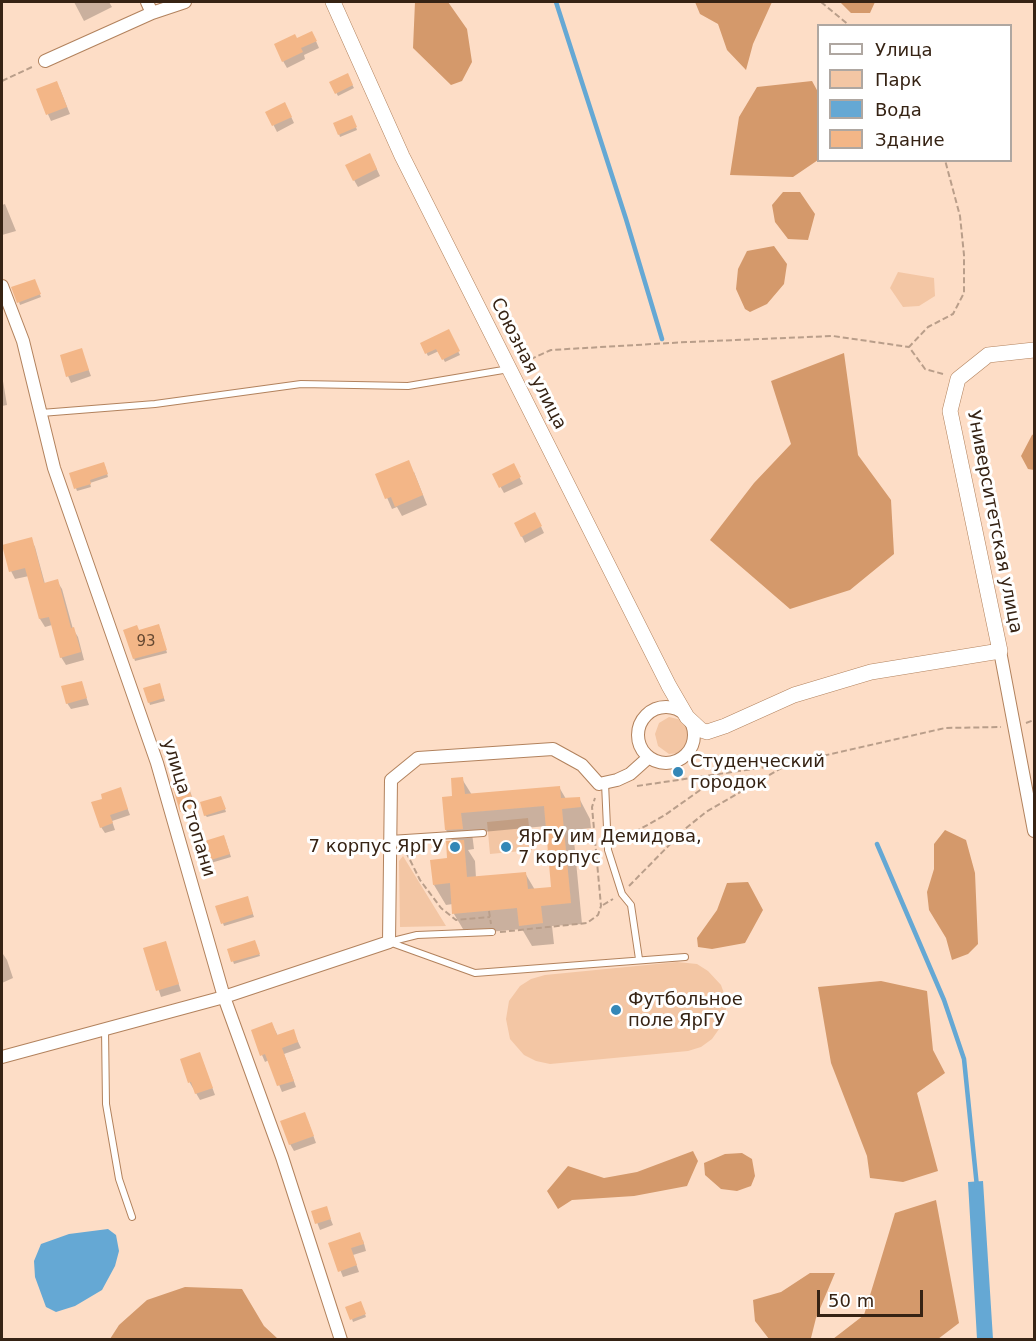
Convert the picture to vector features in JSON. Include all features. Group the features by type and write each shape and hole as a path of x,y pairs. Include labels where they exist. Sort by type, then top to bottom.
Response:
{"street":[{"path":"45,61 149,7 186,2"},
{"name":"Союзная улица","path":"333,2 402,156 669,686 687,717 706,732"},
{"name":"улица Стопани","path":"2,286 23,341 54,468 157,764 224,997 282,1157 341,1340"},
{"path":"958,378 988,355 1035,350"},
{"name":"Университетская улица","path":"693,742 706,732 725,726 794,695 871,672 1000,651 950,411 958,378"},
{"path":"1000,651 1035,831"},
{"path":"663,707 680,711 692,724 693,742 689,750 675,761 657,761 649,757 639,742 640,723 654,710 663,707"},
{"path":"2,1057 224,997 389,942 391,780 418,758 553,749 582,765 602,783 630,774 649,757"}],"lane":[{"path":"41,413 155,404 301,384 408,386 509,369"},
{"path":"602,783 608,850 622,894 631,905 639,959"},
{"path":"390,839 483,833"},
{"path":"389,942 417,935 492,932"},
{"path":"389,942 474,973 685,957"},
{"path":"105,1029 106,1104 119,1179 132,1217"}],"path":[{"path":"821,2 848,24"},
{"path":"2,81 45,61"},
{"path":"909,347 928,327 953,314 964,294 964,255 960,216 946,162"},
{"path":"509,369 552,350 833,336 909,347 925,369 958,378"},
{"path":"629,787 787,764 945,728 1014,726"},
{"path":"601,906 622,894 692,823 706,812 787,764"},
{"path":"608,850 623,838 665,815 722,775"},
{"path":"492,932 587,923 598,915 601,906 592,807 602,783"},
{"path":"406,852 420,880 441,908 456,920 490,917"}],"green space":[{"path":"898,272 934,278 935,296 919,306 903,307 890,288"},
{"path":"669,717 686,721 692,733 691,743 680,753 669,754 658,746 655,734 659,723"},
{"path":"528,818 532,850 490,854 487,822"},
{"path":"403,856 446,926 400,927 399,861"},
{"name":"Футбольное поле ЯрГУ","path":"677,962 697,964 708,971 721,985 727,1002 724,1022 712,1039 701,1047 688,1051 550,1064 524,1055 510,1039 506,1019 509,1001 520,986 531,979 545,975"}],"shaded area":[{"path":"415,2 448,2 467,29 472,62 462,81 451,85 413,48"},
{"path":"695,2 772,2 753,44 746,70 727,50 718,24 700,14"},
{"path":"840,2 875,2 870,13 851,13"},
{"path":"812,81 817,90 817,161 793,177 730,175 739,117 757,87"},
{"path":"783,192 800,192 815,214 808,240 788,239 775,222 772,205"},
{"path":"774,246 787,264 784,284 767,304 750,312 745,309 736,289 738,269 747,251"},
{"path":"844,353 858,455 891,500 894,554 850,590 790,609 710,540 754,483 791,444 771,381"},
{"path":"1034,434 1034,470 1028,469 1021,456"},
{"path":"945,830 966,840 975,873 978,944 968,954 952,960 946,938 929,910 927,892 934,869 934,844"},
{"path":"748,882 763,910 745,943 712,949 698,947 697,938 717,910 727,883"},
{"path":"881,981 927,991 933,1050 945,1073 917,1093 938,1171 903,1182 870,1178 867,1156 831,1063 818,987"},
{"path":"693,1151 698,1161 687,1186 634,1196 572,1200 558,1209 547,1191 568,1166 604,1178 637,1172"},
{"path":"742,1153 752,1159 755,1176 751,1186 737,1191 721,1189 705,1175 704,1163 725,1154"},
{"path":"936,1200 959,1323 938,1339 833,1339 864,1315 895,1213"},
{"path":"810,1273 835,1273 816,1318 811,1338 809,1340 769,1339 755,1321 753,1300 781,1292"},
{"path":"185,1287 242,1289 264,1326 278,1339 110,1339 119,1325 147,1300"}],"water":[{"path":"983,1181 993,1339 977,1339 968,1182"},
{"path":"108,1229 116,1235 119,1251 115,1266 102,1290 75,1306 56,1312 46,1307 35,1277 34,1261 41,1244 69,1234"}],"building":[{"path":"312,31 317,41 301,48 303,52 282,62 274,44 295,34 297,38"},
{"path":"348,73 353,85 335,94 329,82"},
{"path":"57,81 67,107 46,115 36,89"},
{"path":"285,102 292,117 272,126 265,112"},
{"path":"352,115 357,127 338,135 333,123"},
{"path":"370,153 377,169 353,181 345,165"},
{"path":"35,279 41,294 17,303 11,287"},
{"path":"449,329 460,351 442,360 436,349 425,354 420,343"},
{"path":"82,348 89,370 66,377 60,355"},
{"path":"409,460 423,495 395,507 391,497 385,499 375,474"},
{"path":"104,462 108,474 90,480 91,484 74,489 69,473"},
{"path":"514,463 521,477 499,488 492,474"},
{"path":"535,512 542,526 521,537 514,523"},
{"path":"32,537 44,583 58,579 71,628 74,627 81,652 60,658 49,617 39,619 25,568 9,572 2,545"},
{"path":"159,624 167,650 133,659 123,630 137,625 139,630"},
{"path":"82,681 87,698 66,704 61,686"},
{"path":"160,683 164,698 148,703 143,688"},
{"name":"ЯрГУ им Демидова, 7 корпус","path":"463,777 465,794 560,786 561,798 580,797 581,807 562,809 571,903 541,906 543,923 519,926 517,908 452,914 450,883 433,885 430,860 447,858 446,841 464,840 467,877 526,872 528,889 551,887 544,806 461,813 463,829 445,830 442,797 452,796 451,778"},
{"path":"187,783 195,807 180,812 173,788"},
{"path":"121,787 128,809 110,815 113,823 100,828 91,802 102,799 101,794"},
{"path":"221,796 226,809 204,816 200,802"},
{"path":"224,835 230,854 201,863 195,844"},
{"path":"248,896 253,914 221,924 215,906"},
{"path":"255,940 260,954 231,962 227,949"},
{"path":"166,941 179,984 156,991 143,948"},
{"path":"272,1022 277,1035 294,1029 298,1042 282,1048 294,1081 277,1086 265,1054 260,1056 251,1030"},
{"path":"200,1052 213,1088 195,1094 191,1082 188,1083 180,1059"},
{"path":"305,1112 314,1136 289,1145 280,1121"},
{"path":"327,1206 331,1219 315,1224 311,1211"},
{"path":"360,1232 364,1244 351,1248 357,1265 338,1272 328,1243"},
{"path":"361,1301 366,1314 350,1320 345,1307"}],"waterway":[{"path":"556,2 662,339"},
{"path":"877,844 944,1000 964,1059 977,1187"}],"place":[{"name":"Студенческий городок","path":"678,772"},
{"name":"7 корпус ЯрГУ","path":"455,847"},
{"name":"ЯрГУ им Демидова, 7 корпус","path":"506,847"},
{"name":"Футбольное поле ЯрГУ","path":"616,1010"}]}
